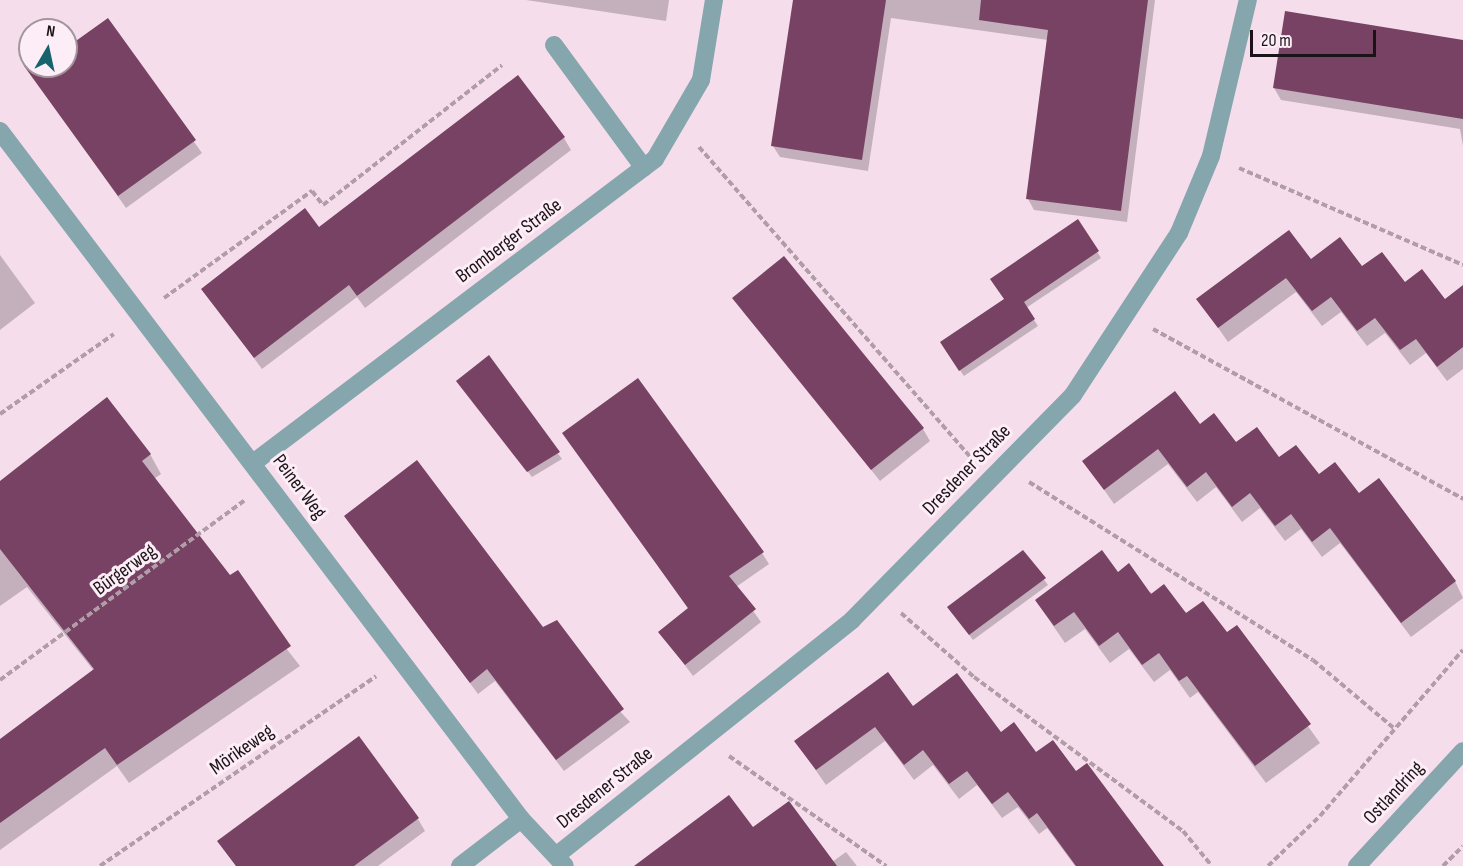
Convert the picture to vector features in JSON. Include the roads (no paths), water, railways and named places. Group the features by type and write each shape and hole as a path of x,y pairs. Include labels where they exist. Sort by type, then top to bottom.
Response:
{"street":[{"name":"Bromberger Straße","path":"253,464 644,168 701,80 714,0"},
{"name":"Dresdener Straße","path":"561,861 878,593 1073,395 1179,233 1211,156 1248,0"},
{"path":"554,45 644,168"},
{"name":"Peiner Weg","path":"1,136 268,483 521,819 561,861"},
{"name":"Ostlandring","path":"1357,866 1463,751"},
{"path":"460,866 521,819"}]}
